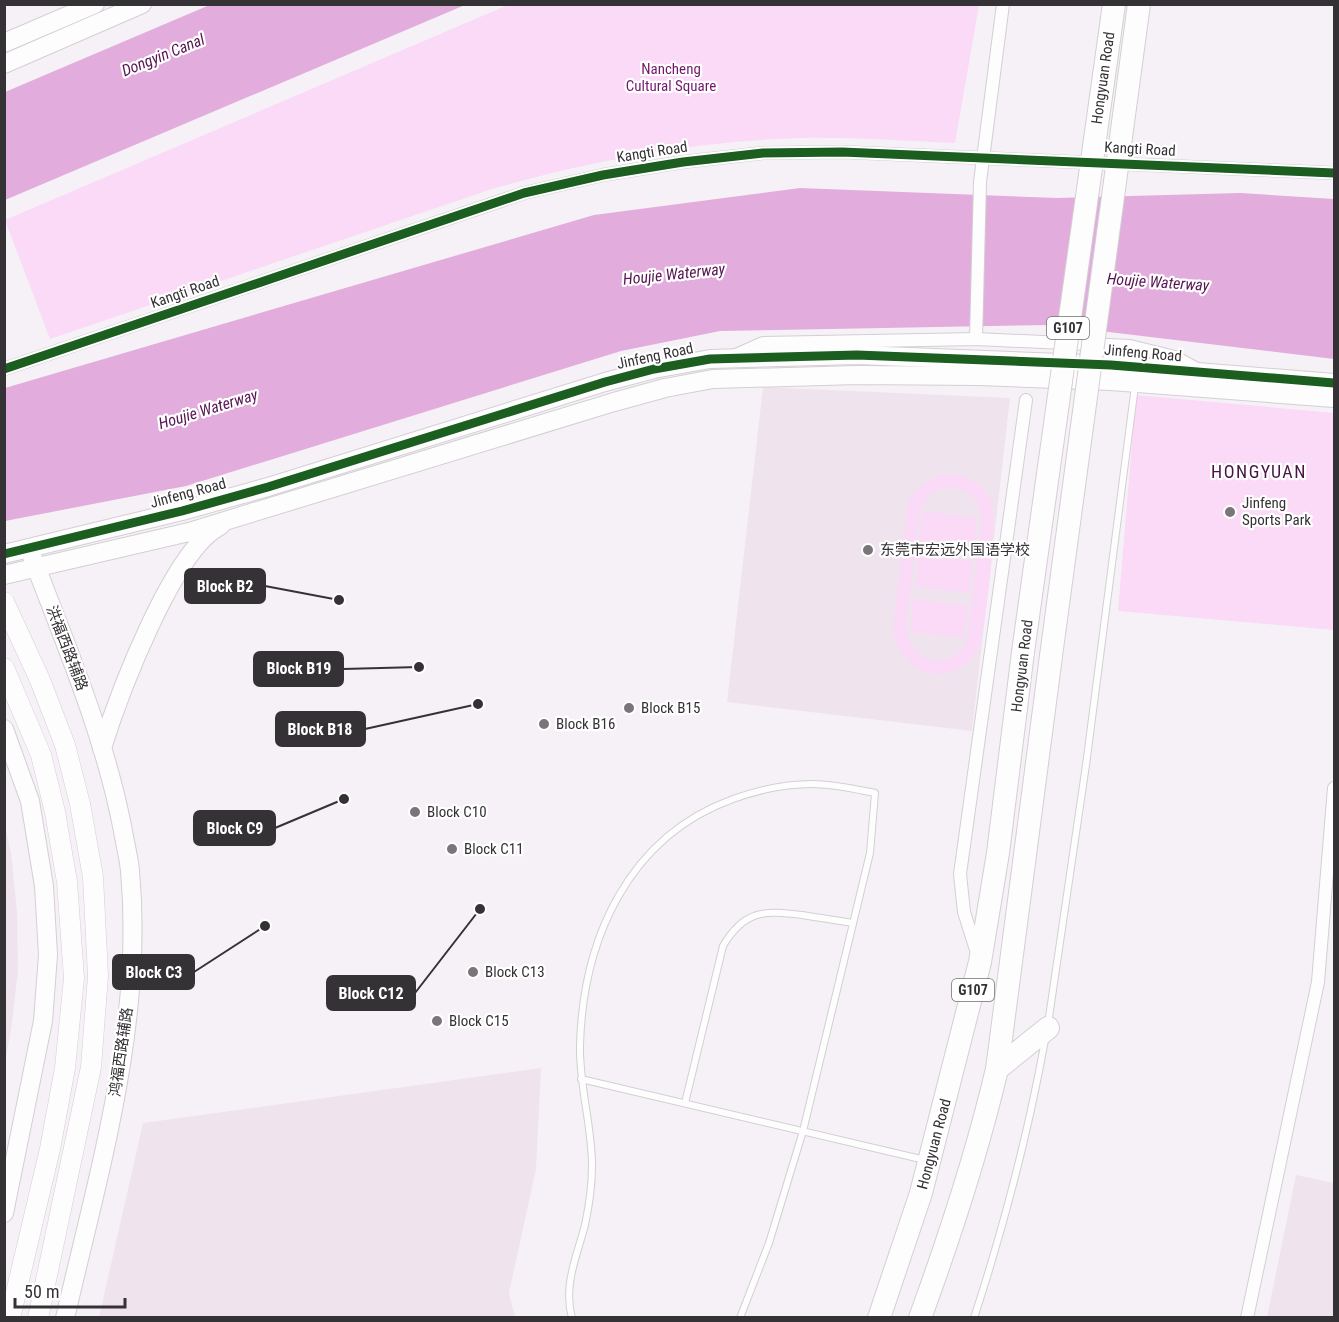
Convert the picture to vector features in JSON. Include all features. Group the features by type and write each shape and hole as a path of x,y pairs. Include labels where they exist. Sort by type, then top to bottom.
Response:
{"highway":[{"name":"Hongyuan Road","path":"879,1317 890,1289 929,1161 980,962 998,853 1023,652 1114,4"},
{"name":"Hongyuan Road","path":"920,1317 950,1236 983,1129 997,1069 1139,4"},
{"path":"997,1069 1048,1028"}],"main road":[{"path":"4,602 40,680 65,745 80,804 93,877 98,976 91,1067 38,1317"},
{"path":"4,668 40,755 55,812 67,882 74,978 65,1068 50,1149 10,1317"}],"street":[{"path":"4,43 95,4"},
{"path":"4,64 142,4"},
{"path":"976,339 980,182 1003,4"},
{"name":"Kangti Road","path":"4,369 496,201 563,183 683,162 763,153 842,152 1335,173"},
{"path":"730,358 763,343 976,339 1130,346 1175,357 1204,373"},
{"name":"Jinfeng Road","path":"4,554 268,488 614,380 654,369 710,359 857,355 1136,375 1335,398"},
{"name":"Jinfeng Road","path":"4,575 179,535 614,402 665,388 713,379 1204,373 1335,383"},
{"path":"980,962 964,912 960,874 1026,400"},
{"path":"102,748 115,706 146,634 178,574 198,544 215,529 238,518"},
{"name":"洪福西路辅路","path":"29,548 102,748"},
{"path":"4,729 30,801 44,886 48,955 43,1021 4,1213"},
{"name":"鸿福西路辅路","path":"66,1317 123,1059 133,956 130,870 115,788 102,748"},
{"path":"1247,1317 1318,982 1335,788"}],"lane":[{"path":"974,1317 995,1254 1035,1098 1048,1028 1086,765 1136,375"},
{"path":"572,1317 570,1281 586,1216 592,1167 581,1079 580,1046 586,991 597,948 623,887 664,837 690,819 719,804 749,793 812,784 875,793 870,853 803,1131 772,1233 740,1317"},
{"path":"685,1103 723,945 732,931 744,920 759,913 776,912 853,923"},
{"path":"581,1079 929,1161"}],"shaded area":[{"name":"东莞市宏远外国语学校","path":"763,387 1010,398 972,731 727,702"},
{"path":"5,825 11,853 17,912 18,971 5,1062"},
{"path":"541,1068 536,1169 509,1293 515,1317 99,1317 143,1123"},
{"path":"1296,1175 1334,1183 1334,1317 1267,1317"}],"green space":[{"name":"Nancheng Cultural Square","path":"508,5 979,5 955,143 839,138 762,140 684,148 568,169 492,189 50,339 5,220"},
{"name":"Jinfeng Sports Park","path":"1136,395 1334,413 1334,630 1118,611"},
{"path":"944,474 959,476 979,484 992,502 994,528 988,595 980,644 974,655 962,667 949,673 936,674 923,671 911,664 902,654 893,625 908,502 923,484","holes":["946,487 966,492 975,501 981,522 967,641 950,658 930,660 913,648 908,638 906,625 921,507 931,494"]},
{"path":"923,511 977,518 974,550 919,543"},
{"path":"919,554 973,561 969,593 915,587"},
{"path":"913,599 968,606 964,638 910,632"}],"water":[{"name":"Dongyin Canal","path":"212,4 465,5 5,200 5,92"},
{"name":"Houjie Waterway","path":"800,188 1057,198 1240,193 1334,199 1334,359 1050,325 720,331 621,351 186,486 5,521 5,388 594,215"}],"cycle path":[{"path":"4,369 524,193 603,175 683,162 763,153 842,152 1334,173"},
{"path":"4,554 182,511 268,487 605,382 654,369 710,359 857,355 1111,365 1334,383"}],"place":[{"name":"Jinfeng Sports Park","path":"1230,512"},
{"name":"东莞市宏远外国语学校","path":"868,550"},
{"name":"Block B2","path":"339,600"},
{"name":"Block B19","path":"419,667"},
{"name":"Block B18","path":"478,704"},
{"name":"Block B15","path":"629,708"},
{"name":"Block B16","path":"544,724"},
{"name":"Block C9","path":"344,799"},
{"name":"Block C10","path":"415,812"},
{"name":"Block C11","path":"452,849"},
{"name":"Block C12","path":"480,909"},
{"name":"Block C3","path":"265,926"},
{"name":"Block C13","path":"473,972"},
{"name":"Block C15","path":"437,1021"}],"district":[{"name":"HONGYUAN","path":"1259,471"}]}
